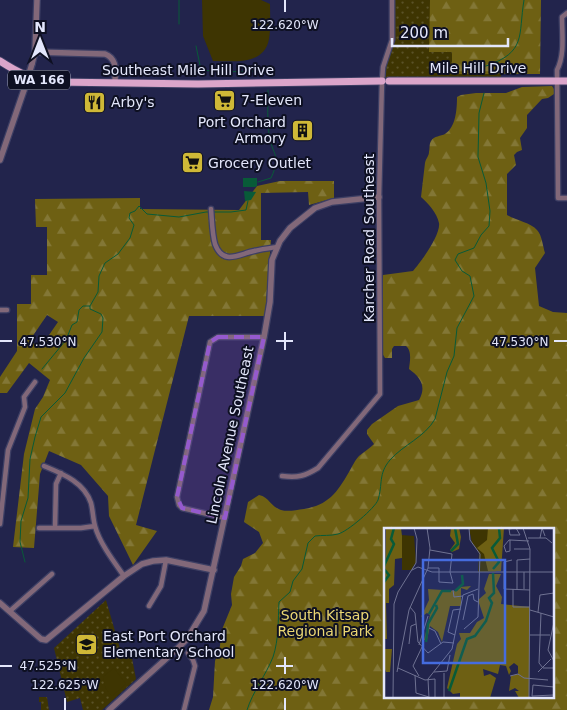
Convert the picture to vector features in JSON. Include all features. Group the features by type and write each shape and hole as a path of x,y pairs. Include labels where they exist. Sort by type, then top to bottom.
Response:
{"main road":[{"name":"Southeast Mile Hill Drive","path":"0,61 24,75 48,82 216,84 386,81"},
{"name":"Mile Hill Drive","path":"386,81 567,81"}],"street":[{"path":"0,160 35,52 37,0"},
{"name":"Karcher Road Southeast","path":"282,476 294,478 305,476 318,468 380,394 379,197 386,81 383,67 392,40 392,0"},
{"path":"567,13 562,17 561,63 557,70 558,198 567,198"},
{"path":"35,52 105,54 114,60 115,83"},
{"name":"Lincoln Avenue Southeast","path":"109,710 187,639 204,611 264,337 270,302 272,260 277,247 290,228 315,208 332,202 379,197"},
{"path":"211,209 215,243 220,253 227,257 236,257 252,251 277,247"},
{"path":"0,310 7,310"},
{"path":"224,518 182,508 177,497 210,342 218,337 264,337"},
{"path":"0,524 10,443 24,407 24,397 35,382"},
{"path":"0,465 7,465"},
{"path":"44,466 72,478 84,491 91,504 95,526 124,576"},
{"path":"55,528 56,484 61,473"},
{"path":"39,528 95,526"},
{"path":"0,603 40,639 45,640 124,576 147,562 166,560 214,570"},
{"path":"148,606 161,586 166,560"},
{"path":"10,611 52,574"},
{"path":"184,710 195,666 194,660 188,653"}],"highlighted area":[{"path":"218,337 264,337 225,518 182,508 177,497 210,342"}],"shaded area":[{"path":"202,0 261,0 270,4 269,39 266,48 261,54 247,60 213,61 203,36"},
{"path":"392,0 502,0 501,81 382,81 382,73 390,49"},
{"path":"243,178 257,178 257,186 243,187"},
{"path":"244,191 256,192 251,200 245,201"},
{"path":"106,600 121,652 131,653 136,679 102,710 83,710 80,698 67,702 54,648"},
{"path":"114,668 126,684 112,696 105,687 104,676"},
{"path":"39,697 47,697 49,710 41,710"}],"green space":[{"path":"430,0 541,0 540,74 452,74 452,52 429,52"},
{"name":"South Kitsap Regional Park","path":"552,86 554,89 554,94 542,99 527,115 527,128 520,138 522,150 514,155 516,165 507,174 507,215 527,223 539,232 545,253 535,268 539,306 553,312 567,313 567,710 209,710 213,697 215,661 220,646 221,632 232,605 231,594 234,577 243,559 255,553 263,543 259,532 244,522 248,502 259,495 278,509 289,511 312,507 326,501 336,492 358,458 374,444 367,434 367,430 372,424 398,406 419,400 422,386 416,375 409,369 410,356 408,348 406,346 394,346 392,358 385,358 382,353 383,275 413,271 437,234 439,228 438,219 432,208 421,197 425,163 432,139 445,134 452,127 457,97 476,93 506,93 522,87"},
{"path":"280,181 334,181 334,198 309,205 308,192 261,193 261,240 271,240 265,316 189,316 136,525 157,531 133,565 109,516 108,496 81,465 49,451 40,474 34,548 13,547 24,454 35,409 43,397 50,380 29,363 7,393 0,393 0,377 17,351 17,304 31,304 31,275 47,275 47,227 36,227 35,199 140,198 140,209 239,210 257,186","holes":["47,315 58,322 40,348 30,340"]}],"waterway":[{"path":"179,0 179,24"},
{"path":"486,66 499,61 514,48 520,33 524,0"},
{"path":"196,46 201,70 223,72 254,71"},
{"path":"258,182 271,178 276,164 268,129 268,90"},
{"path":"247,710 273,657 277,636 279,602 290,592 293,581 302,569 308,543 315,536 338,534 366,514 378,500 382,475 386,465 395,455 426,431 435,419 447,372 454,356 457,328 474,296 470,276 462,271 455,260 458,254 474,248 481,235 489,226 490,211 486,183 478,157 479,113 484,93"},
{"path":"90,306 98,292 99,276 105,263 118,254 130,238 134,225 129,218 130,213 139,206 147,214 179,217 206,212 246,210 248,201"},
{"path":"25,562 20,542 21,521 28,498 30,459 41,417 65,393 84,358 102,332 103,318 101,314 90,309 90,306 83,306 79,310 77,322 72,325 66,340 42,369"}],"place":[{"name":"7-Eleven","path":"225,100"},
{"name":"Arby's","path":"95,102"},
{"name":"Port Orchard Armory","path":"302,130"},
{"name":"Grocery Outlet","path":"192,163"},
{"name":"East Port Orchard Elementary School","path":"87,644"}]}
